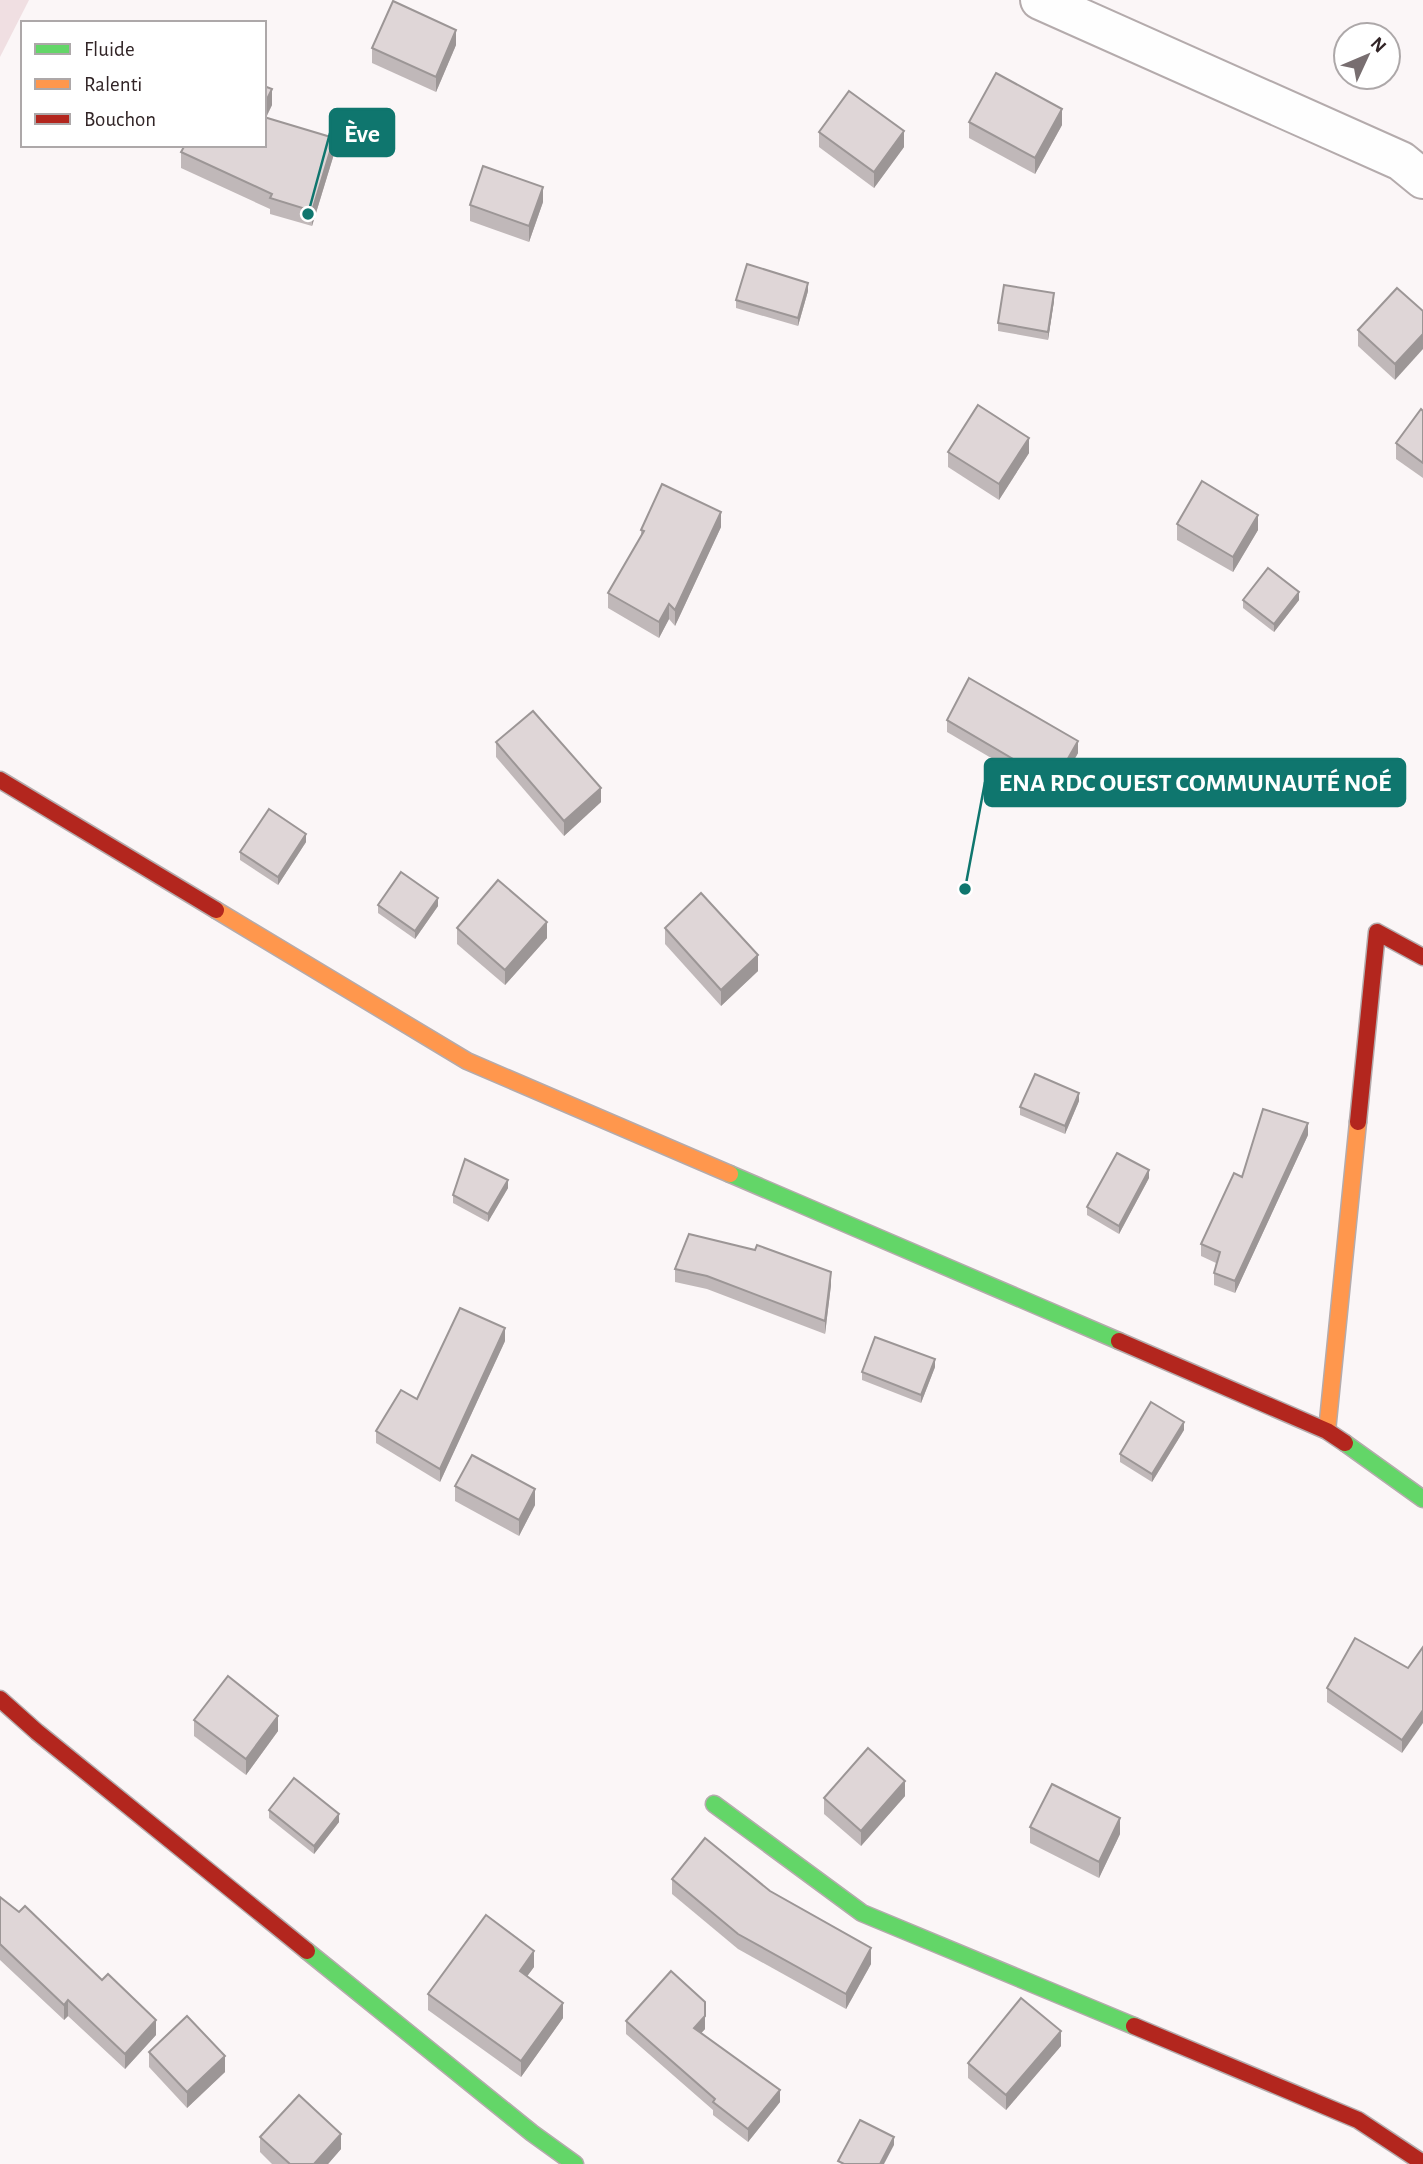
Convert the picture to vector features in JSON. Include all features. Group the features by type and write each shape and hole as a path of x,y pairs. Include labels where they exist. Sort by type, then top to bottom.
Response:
{"street":[{"path":"1040,0 1401,162 1423,179"},
{"path":"0,780 467,1060 1327,1432 1423,1499"},
{"path":"1327,1432 1377,932 1423,957"},
{"path":"0,1699 37,1732 521,2124 575,2164"},
{"path":"714,1804 862,1913 1358,2120 1423,2163"}],"shaded area":[{"path":"0,0 29,0 0,57"}],"building":[{"path":"393,1 456,30 436,77 372,48"},
{"path":"996,73 1062,109 1035,158 969,122"},
{"path":"266,87 272,89 266,101"},
{"path":"849,91 904,131 874,172 819,132"},
{"path":"266,118 334,138 312,211 270,198 272,194 181,152 184,147 266,147"},
{"path":"483,166 543,187 529,226 470,205"},
{"path":"747,264 808,283 798,318 736,300"},
{"path":"1004,285 1054,293 1048,332 998,323"},
{"path":"1397,288 1423,311 1423,334 1395,364 1358,330"},
{"path":"978,405 1029,438 999,484 948,452"},
{"path":"1421,409 1423,411 1423,463 1396,443"},
{"path":"1202,481 1258,515 1233,557 1177,524"},
{"path":"662,484 721,512 675,610 669,604 659,622 608,593 644,531 641,530"},
{"path":"1268,568 1299,592 1274,624 1243,600"},
{"path":"969,678 1078,741 1054,783 947,720"},
{"path":"533,711 601,788 564,821 496,742"},
{"path":"269,809 306,834 278,877 240,852"},
{"path":"401,872 438,898 415,931 378,905"},
{"path":"498,880 547,922 505,970 457,928"},
{"path":"701,893 758,955 721,990 665,928"},
{"path":"1035,1074 1079,1093 1065,1126 1020,1107"},
{"path":"1263,1109 1308,1123 1235,1281 1214,1273 1220,1252 1201,1244 1234,1173 1242,1177"},
{"path":"1117,1153 1149,1170 1119,1226 1087,1207"},
{"path":"465,1159 508,1180 488,1214 453,1195"},
{"path":"689,1234 755,1250 757,1245 831,1272 825,1321 707,1276 675,1269"},
{"path":"460,1308 505,1328 440,1469 376,1431 401,1390 417,1399"},
{"path":"875,1337 935,1359 921,1395 862,1372"},
{"path":"1151,1402 1184,1422 1152,1474 1120,1454"},
{"path":"472,1455 535,1489 519,1520 455,1486"},
{"path":"1355,1638 1408,1668 1423,1647 1423,1710 1402,1740 1327,1688"},
{"path":"228,1676 278,1716 246,1759 194,1720"},
{"path":"868,1748 905,1781 861,1831 824,1798"},
{"path":"294,1778 339,1814 314,1846 269,1810"},
{"path":"1052,1784 1120,1818 1099,1862 1030,1827"},
{"path":"705,1838 770,1891 871,1948 846,1994 738,1934 672,1879"},
{"path":"0,1897 19,1912 25,1906 102,1980 108,1974 156,2020 125,2054 68,2000 64,2005 0,1944"},
{"path":"486,1915 534,1951 520,1971 563,2003 521,2061 428,1994"},
{"path":"671,1971 705,2002 705,2016 694,2028 780,2090 748,2129 713,2102 715,2099 626,2021"},
{"path":"1021,1998 1061,2031 1006,2095 968,2063"},
{"path":"187,2016 225,2056 187,2092 149,2052"},
{"path":"299,2095 341,2134 314,2164 290,2164 260,2137"},
{"path":"860,2120 894,2137 880,2164 844,2164 838,2161"}],"traffic: fast":[{"path":"730,1174 1119,1341"},
{"path":"1345,1443 1423,1499"},
{"path":"714,1804 862,1913 1134,2026"},
{"path":"307,1951 532,2133 575,2164"}],"traffic: slow":[{"path":"216,910 467,1061 730,1174"},
{"path":"1327,1431 1358,1122"}],"traffic: jam":[{"path":"0,780 216,910"},
{"path":"1358,1122 1377,932 1423,957"},
{"path":"1119,1341 1327,1431 1345,1443"},
{"path":"0,1699 307,1951"},
{"path":"1134,2026 1358,2120 1423,2163"}],"place":[{"name":"Ève","path":"308,214"},
{"name":"ENA RDC OUEST COMMUNAUTÉ NOÉ","path":"965,889"}]}
